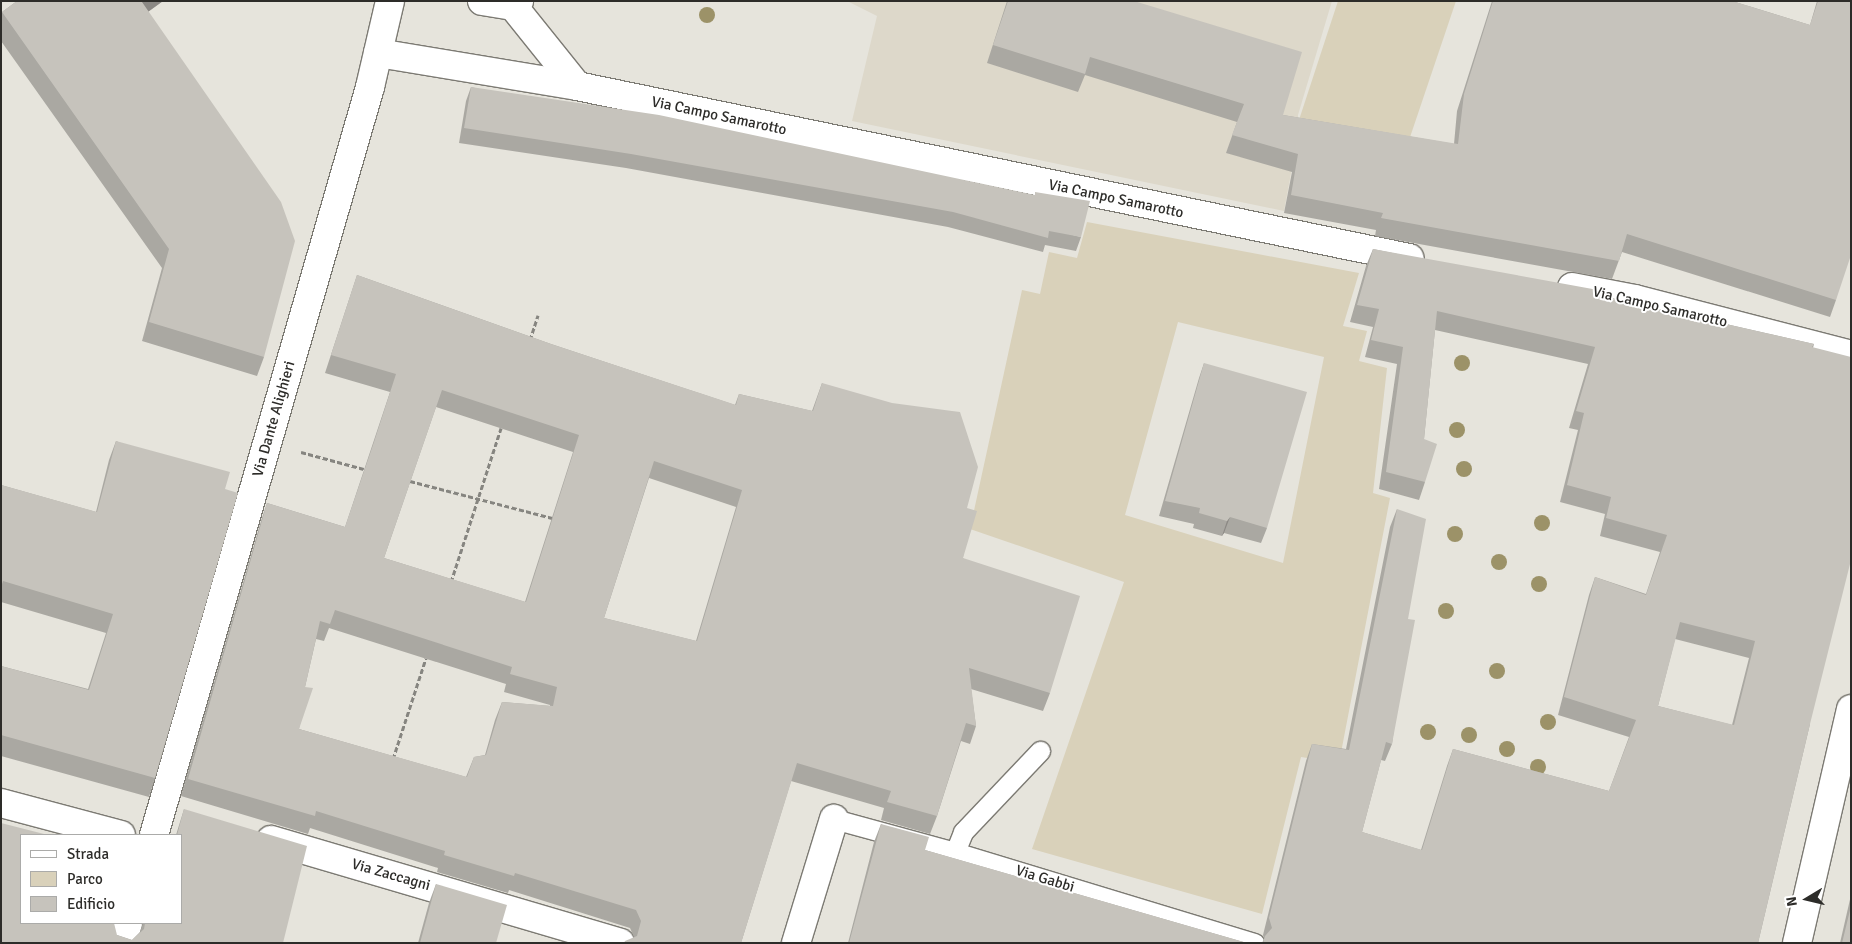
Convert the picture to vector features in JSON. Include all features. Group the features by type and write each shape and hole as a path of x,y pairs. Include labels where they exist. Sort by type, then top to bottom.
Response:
{"street":[{"name":"Via Dante Alighieri","path":"154,834 378,53 390,1"},
{"path":"482,1 516,3 577,86"},
{"name":"Via Campo Samarotto","path":"378,53 577,86 1316,241 1432,262"},
{"name":"Via Campo Samarotto","path":"1548,283 1635,299 1851,355"},
{"path":"1797,943 1851,709"},
{"path":"1,803 117,834"},
{"path":"162,807 190,816"},
{"path":"796,943 834,819"},
{"name":"Via Zaccagni","path":"248,833 620,943"},
{"path":"122,943 128,924"}],"lane":[{"path":"956,852 963,832 1040,751"},
{"name":"Via Gabbi","path":"834,819 956,852 1255,943"}],"path":[{"path":"528,347 538,316"},
{"path":"449,588 501,428"},
{"path":"267,443 364,469"},
{"path":"410,481 552,518"},
{"path":"391,765 426,658"}],"shaded area":[{"path":"847,1 1332,1 1298,115 1298,136 1284,211 852,121 877,16"}],"green space":[{"path":"1338,1 1456,1 1404,155 1299,120"},
{"path":"1087,222 1359,273 1343,326 1367,331 1359,361 1387,368 1373,493 1390,498 1339,763 1301,757 1262,914 1032,849 1124,582 970,529 1022,290 1040,294 1049,252 1077,258","holes":["1178,322 1324,357 1283,563 1125,515"]}],"building":[{"path":"17,1 143,1 281,202 295,241 264,357 149,322 169,249 2,12"},
{"path":"1008,1 1134,1 1302,52 1283,115 1458,144 1464,94 1493,1 1732,1 1810,25 1818,1 1851,1 1851,255 1836,300 1627,234 1619,261 1381,218 1383,213 1291,195 1298,154 1232,135 1244,104 1090,57 1085,74 993,45"},
{"path":"471,87 659,115 1035,195 1035,192 1090,201 1081,237 1049,231 1048,238 953,212 631,154 464,128"},
{"path":"1373,249 1609,292 1607,297 1814,344 1812,347 1851,357 1851,560 1758,943 1263,943 1265,936 1272,928 1269,918 1312,744 1349,750 1397,509 1426,519 1408,619 1415,620 1392,744 1386,742 1362,832 1422,850 1453,749 1609,791 1636,720 1564,697 1595,577 1646,595 1667,535 1606,518 1611,497 1567,485 1584,413 1576,411 1595,347 1437,311 1424,439 1437,444 1425,482 1386,472 1403,347 1371,340 1379,309 1357,305","holes":["1680,622 1755,641 1734,725 1658,706"]},
{"path":"357,275 551,344 736,405 739,394 813,411 822,383 892,403 960,412 978,467 967,508 977,511 963,558 1080,596 1050,693 969,668 976,726 966,723 937,816 887,802 891,791 797,763 741,943 624,943 637,936 641,921 636,910 515,873 514,876 444,855 445,851 316,811 315,816 188,779 267,503 345,527 374,442 396,374 331,355","holes":["442,390 579,435 526,602 384,558","654,461 742,490 697,641 604,618","335,610 512,667 510,674 557,687 553,706 502,702 486,755 474,757 467,777 299,729 313,688 305,687 320,621 330,624"]},
{"path":"1204,363 1307,392 1267,528 1230,517 1227,521 1199,513 1200,508 1165,501"},
{"path":"116,441 230,472 225,489 238,493 155,778 1,735 1,666 89,690 113,614 3,581 1,587 1,485 97,512"},
{"path":"184,809 307,846 283,943 1,943 1,823 44,834 20,834 20,924 114,924 117,935 132,940 144,929 145,924 182,924 182,834 177,834"},
{"path":"881,824 929,837 925,850 1247,943 849,943"},
{"path":"436,884 507,905 496,943 420,943"},
{"path":"1851,906 1851,943 1842,943 1843,939"}]}
